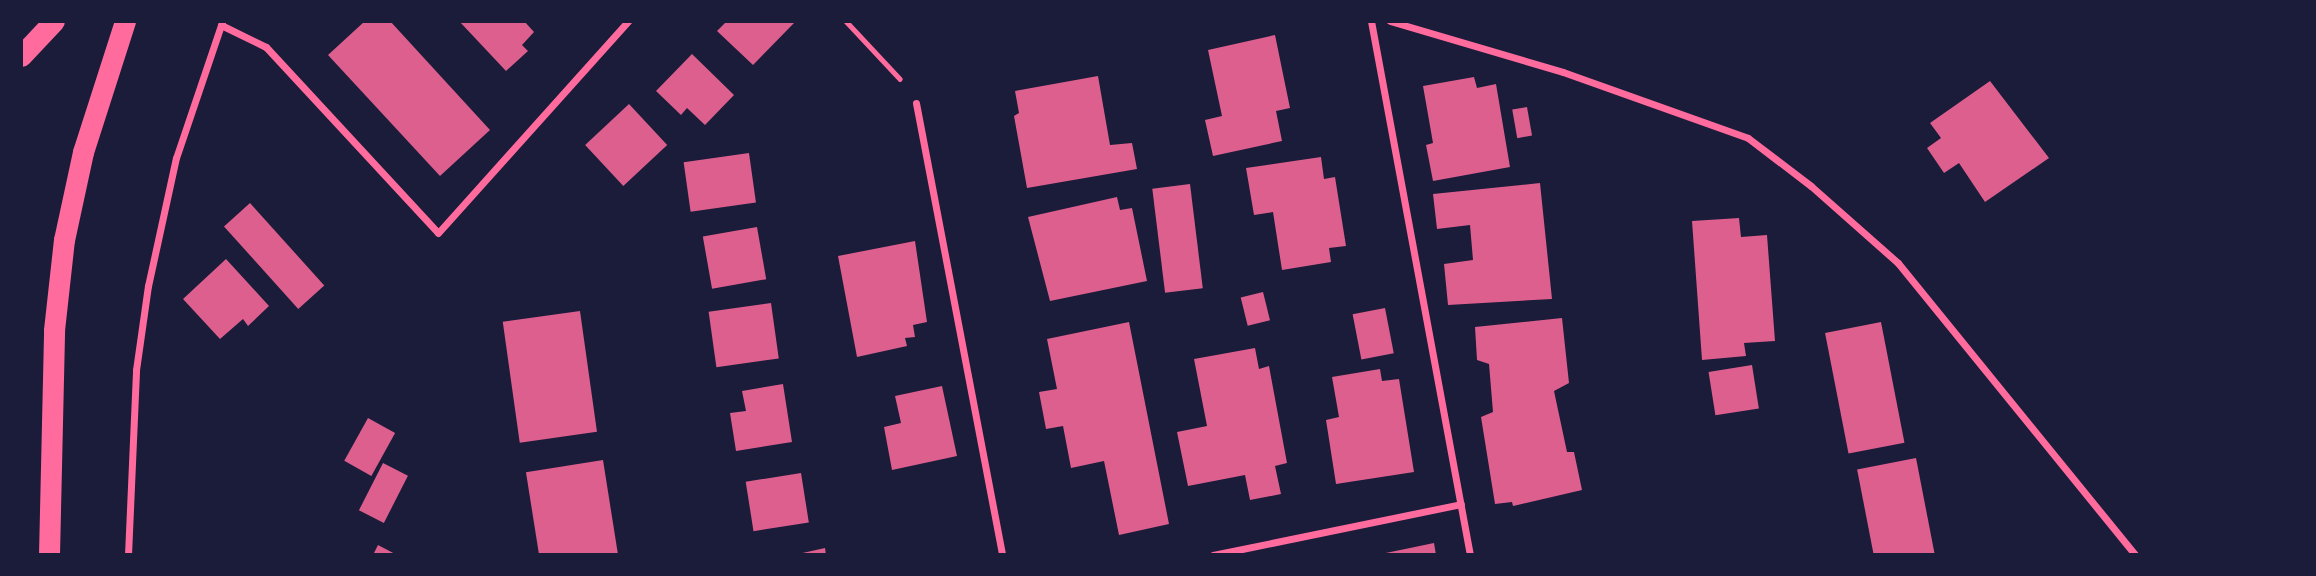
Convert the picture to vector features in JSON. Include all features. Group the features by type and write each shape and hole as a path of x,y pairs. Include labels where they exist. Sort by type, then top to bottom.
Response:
{"highway":[{"path":"21,57 54,21"},
{"path":"49,555 54,330 64,240 89,129 125,21"}],"street":[{"path":"128,555 136,370 148,286 176,158 222,23 266,47 438,233 628,21"},
{"path":"1371,21 1470,555"},
{"path":"1390,21 1563,72 1748,138 1811,186 1898,263 2135,555"},
{"path":"916,103 1002,555"},
{"path":"1213,555 1461,504"}],"path":[{"path":"846,21 895,70 916,103"}],"building":[{"path":"365,21 390,21 490,130 440,176 328,55"},
{"path":"459,21 524,21 534,32 522,45 528,51 506,71"},
{"path":"727,21 796,21 753,65 717,31"},
{"path":"1275,35 1290,108 1276,111 1282,141 1213,156 1205,120 1222,116 1208,50"},
{"path":"692,54 734,95 705,125 687,108 681,115 656,91"},
{"path":"1098,76 1110,145 1132,143 1137,169 1027,188 1014,116 1019,113 1015,91"},
{"path":"1474,77 1477,88 1496,84 1510,167 1433,181 1426,145 1433,143 1423,86"},
{"path":"1990,81 2049,158 1985,202 1959,163 1944,173 1927,148 1941,138 1930,123"},
{"path":"629,104 667,145 623,186 585,145"},
{"path":"1527,107 1532,136 1517,138 1512,110"},
{"path":"749,153 756,203 691,212 684,162"},
{"path":"1321,157 1324,179 1335,177 1346,246 1329,248 1331,262 1282,270 1273,212 1254,215 1246,168"},
{"path":"1540,183 1552,299 1448,305 1444,264 1473,260 1470,225 1437,229 1433,194"},
{"path":"1190,184 1203,288 1165,293 1152,189"},
{"path":"1117,197 1120,210 1132,208 1147,281 1050,301 1028,217"},
{"path":"250,203 324,285 298,309 224,226"},
{"path":"1739,218 1741,237 1767,235 1775,341 1744,343 1746,356 1702,360 1692,221"},
{"path":"757,227 766,279 712,289 703,237"},
{"path":"915,241 927,322 913,325 915,337 905,338 907,346 857,357 838,256"},
{"path":"226,259 269,306 248,326 243,319 220,339 183,299"},
{"path":"1263,292 1270,320 1248,326 1241,298"},
{"path":"771,303 779,358 716,367 709,312"},
{"path":"1385,308 1394,353 1361,359 1353,314"},
{"path":"580,311 597,432 520,443 503,322"},
{"path":"1562,318 1569,383 1554,391 1567,452 1574,452 1582,490 1513,506 1512,502 1495,504 1481,417 1493,412 1489,364 1477,360 1475,327"},
{"path":"1129,322 1169,524 1119,535 1104,461 1071,468 1063,426 1046,429 1039,392 1057,389 1047,339"},
{"path":"1881,322 1904,443 1849,454 1825,333"},
{"path":"1255,348 1259,369 1269,366 1287,463 1275,466 1281,494 1250,500 1245,475 1188,486 1177,432 1207,426 1194,359"},
{"path":"1752,365 1759,408 1715,415 1709,372"},
{"path":"1380,369 1382,381 1399,379 1414,472 1336,484 1326,420 1339,417 1332,377"},
{"path":"783,384 792,442 736,451 730,413 746,411 742,391"},
{"path":"942,386 957,456 892,470 884,427 901,423 895,396"},
{"path":"368,418 395,433 371,476 344,461"},
{"path":"1916,458 1935,555 1874,555 1857,469"},
{"path":"603,460 618,555 539,555 526,472"},
{"path":"383,463 408,476 384,523 359,510"},
{"path":"801,473 809,522 754,531 746,482"},
{"path":"1434,543 1436,555 1381,555 1381,554"},
{"path":"378,545 397,555 373,555"},
{"path":"825,548 826,555 798,555 798,554"}]}
